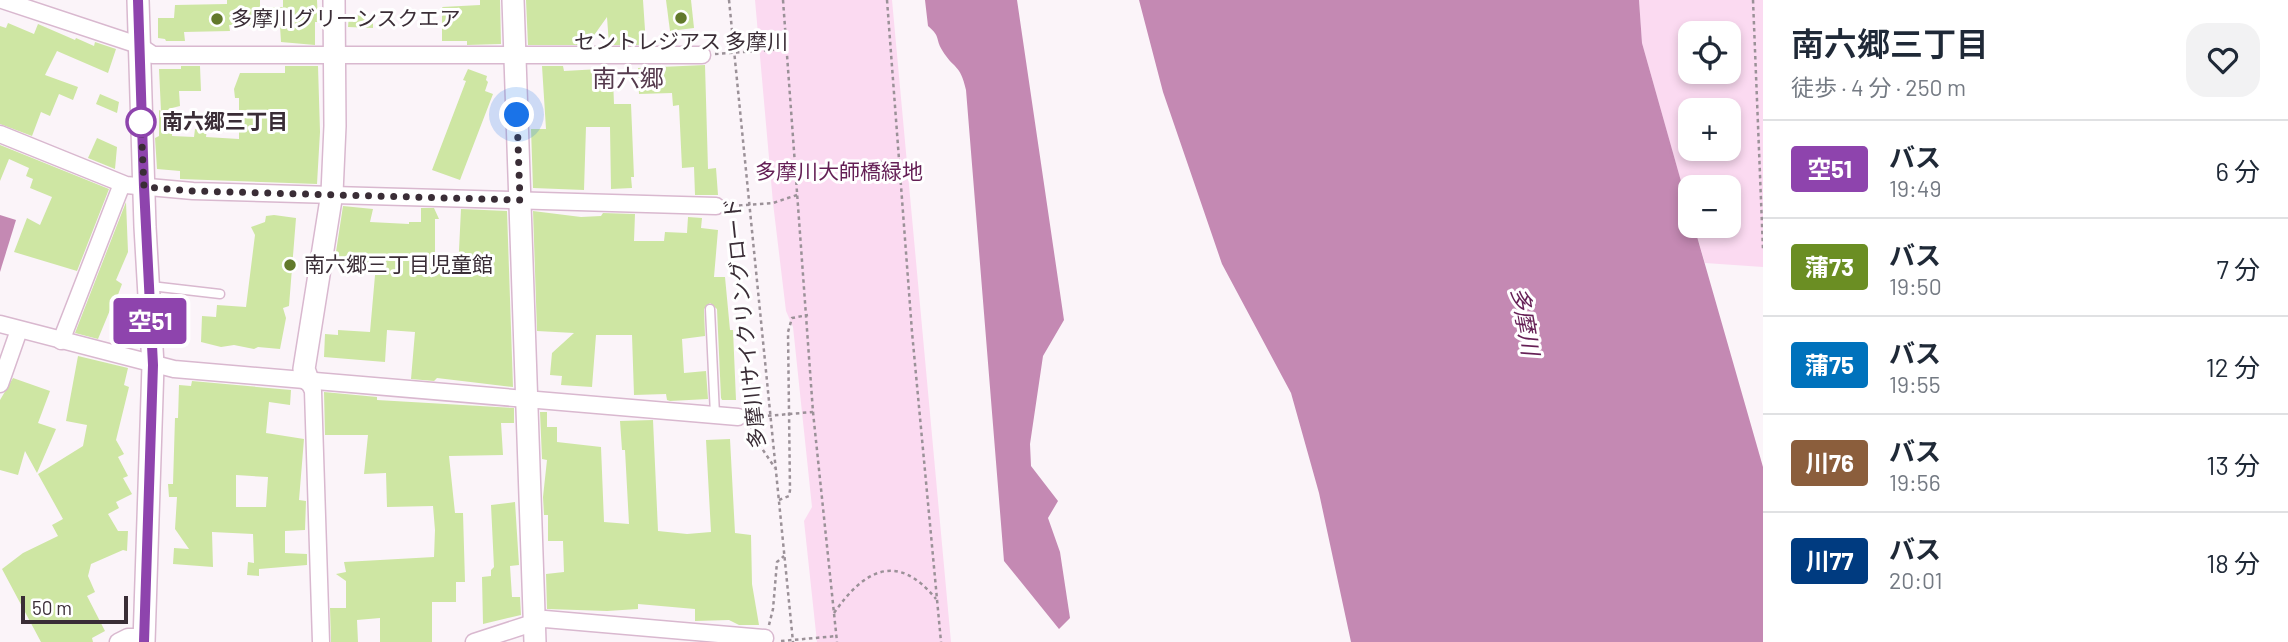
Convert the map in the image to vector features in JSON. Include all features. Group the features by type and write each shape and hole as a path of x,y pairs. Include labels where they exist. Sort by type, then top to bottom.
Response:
{"street":[{"path":"0,5 3,0 138,45 153,55 708,55"},
{"path":"118,642 128,637 144,639 153,365 148,286 133,185 138,0"},
{"path":"321,642 313,391 304,369 332,193 335,126 334,0"},
{"path":"513,0 534,642"},
{"path":"0,134 133,185 193,191 722,206"},
{"path":"61,341 133,185"},
{"path":"0,324 153,365 745,418"},
{"path":"0,384 19,330"},
{"path":"474,642 545,619 765,638"}],"lane":[{"path":"148,286 220,293"},
{"path":"710,309 715,415"}],"path":[{"name":"多摩川サイクリングロード","path":"729,0 792,641"},
{"path":"783,0 813,412 837,642"},
{"path":"887,0 912,332 940,642"},
{"path":"1753,0 1763,250"},
{"path":"708,55 785,49"},
{"path":"795,171 901,160"},
{"path":"722,206 773,203 797,195"},
{"path":"779,500 789,496 790,490 790,320 808,315"},
{"path":"775,468 745,418 813,412"},
{"path":"765,638 773,609 777,562 784,556"},
{"path":"834,613 855,585 888,570 916,579 937,599"},
{"path":"785,640 837,636"}],"green space":[{"name":"多摩川大師橋緑地","path":"755,0 892,0 951,642 817,642 804,521 812,507 793,327 786,311 773,203"},
{"path":"1639,0 1763,0 1763,267 1705,263 1698,238 1741,238 1741,175 1679,175 1642,43"}],"water":[{"path":"925,0 1017,0 1064,320 1043,356 1030,444 1031,466 1058,501 1048,518 1060,552 1070,618 1059,629 1004,561 966,90 959,71 946,56 936,35 928,26"},
{"name":"多摩川","path":"1139,0 1639,0 1642,43 1679,175 1678,238 1697,238 1763,467 1763,642 1351,642 1319,493 1291,393 1222,264 1163,92"},
{"path":"0,215 16,220 0,272"}],"building":[{"path":"227,0 260,0 260,8 283,7 283,0 317,0 315,45 281,42 280,26 229,25 230,31 184,32 185,41 158,38 158,18 174,18 175,5 227,4"},
{"path":"480,0 500,0 501,44 467,45 467,41 442,41 442,7 480,5"},
{"path":"526,0 643,0 646,45 609,45 607,17 587,45 528,45"},
{"name":"セントレジアス 多摩川","path":"666,0 691,0 694,28 670,31"},
{"path":"349,15 373,16 373,28 348,27"},
{"path":"8,23 34,34 38,24 75,40 76,38 94,46 95,42 116,49 108,73 57,51 45,75 78,87 73,100 59,94 50,116 41,112 32,136 0,124 0,26 6,28"},
{"path":"705,65 708,169 716,168 718,195 695,195 694,167 682,168 679,105 673,106 672,93 639,94 638,68"},
{"path":"181,66 200,66 201,91 179,91 180,106 172,108 172,136 194,137 195,129 207,129 206,137 239,139 239,98 235,98 234,89 240,73 285,73 285,66 318,66 320,132 317,184 180,179 180,171 157,169 155,138 159,136 159,110 161,111 159,69 181,69"},
{"path":"542,66 563,66 564,71 600,69 600,79 613,79 614,104 631,104 634,177 631,177 632,188 611,189 610,127 586,127 584,190 533,188 531,129 546,129"},
{"path":"468,69 487,76 485,91 493,94 460,180 432,170 466,81 463,80"},
{"path":"100,94 119,102 117,113 96,104"},
{"path":"97,138 117,147 115,169 88,158"},
{"path":"0,145 109,189 77,271 14,252 27,218 40,225 52,197 30,188 33,179 26,176 29,168 9,159 0,181"},
{"path":"126,202 128,252 116,280 122,284 116,300 120,301 116,312 110,310 98,339 75,333"},
{"path":"343,206 373,209 370,222 409,224 421,222 421,208 434,208 439,219 435,219 435,270 458,271 461,209 507,211 513,387 437,378 434,381 411,379 415,332 387,330 385,362 324,357 325,334 338,335 338,330 370,332 376,264 362,270 334,265"},
{"path":"533,211 581,217 601,216 603,213 635,214 634,241 664,241 665,232 687,233 688,217 702,218 701,228 718,230 714,277 725,277 730,330 733,330 736,400 721,398 717,309 710,303 704,309 705,336 682,339 684,373 706,371 708,399 670,401 667,400 666,394 634,395 632,335 596,335 592,387 561,385 562,376 550,375 552,353 574,333 537,331"},
{"path":"266,216 296,218 289,306 283,308 286,318 280,349 254,349 234,345 221,347 201,342 202,316 216,317 217,305 246,307 255,235 251,227 265,222"},
{"path":"78,356 128,368 124,385 129,387 116,440 124,454 118,457 128,476 123,478 132,494 116,502 119,508 108,514 118,531 128,531 127,551 123,550 91,564 88,576 95,592 87,596 105,631 92,638 93,642 41,642 2,569 23,553 58,536 52,525 63,519 38,474 83,446 87,425 66,421"},
{"path":"13,378 50,391 38,423 56,429 37,473 25,451 18,475 0,470 0,400"},
{"path":"192,381 291,390 290,405 269,402 266,433 304,439 299,500 306,501 305,530 285,531 285,553 307,554 307,565 259,569 259,576 247,575 248,562 254,563 253,534 212,532 213,567 173,564 174,548 189,549 175,529 177,497 169,497 168,484 173,484 179,385 191,386","holes":["236,475 268,477 266,507 236,507"]},
{"path":"324,392 377,397 377,400 514,408 514,423 501,423 503,455 449,456 455,513 463,513 465,582 456,582 456,602 432,602 432,642 380,642 380,618 357,620 358,642 331,642 330,608 346,608 346,581 336,574 346,572 344,562 434,557 435,530 433,506 387,507 386,473 364,474 368,435 325,435"},
{"path":"540,412 547,412 547,427 557,427 557,442 601,447 604,522 629,524 625,450 622,450 620,421 653,420 658,531 687,534 711,532 706,440 730,439 735,533 751,535 752,584 759,625 739,625 729,620 695,621 695,609 638,604 638,609 607,611 547,609 546,574 564,572 563,541 548,541 548,515 544,515 543,497 547,460 542,459"},
{"path":"515,502 519,565 510,566 512,597 520,597 521,615 483,624 482,577 491,576 494,567 491,505"}],"bus line":[{"name":"空51","path":"138,0 153,365 144,642"}],"place":[{"name":"セントレジアス 多摩川","path":"681,18"},
{"name":"多摩川グリーンスクエア","path":"217,19"},
{"name":"南六郷三丁目","path":"141,122"},
{"name":"南六郷三丁目児童館","path":"290,265"}],"district":[{"name":"南六郷","path":"628,79"}],"route":[{"path":"141,122 144,187 193,191 520,200 517,115"}]}
